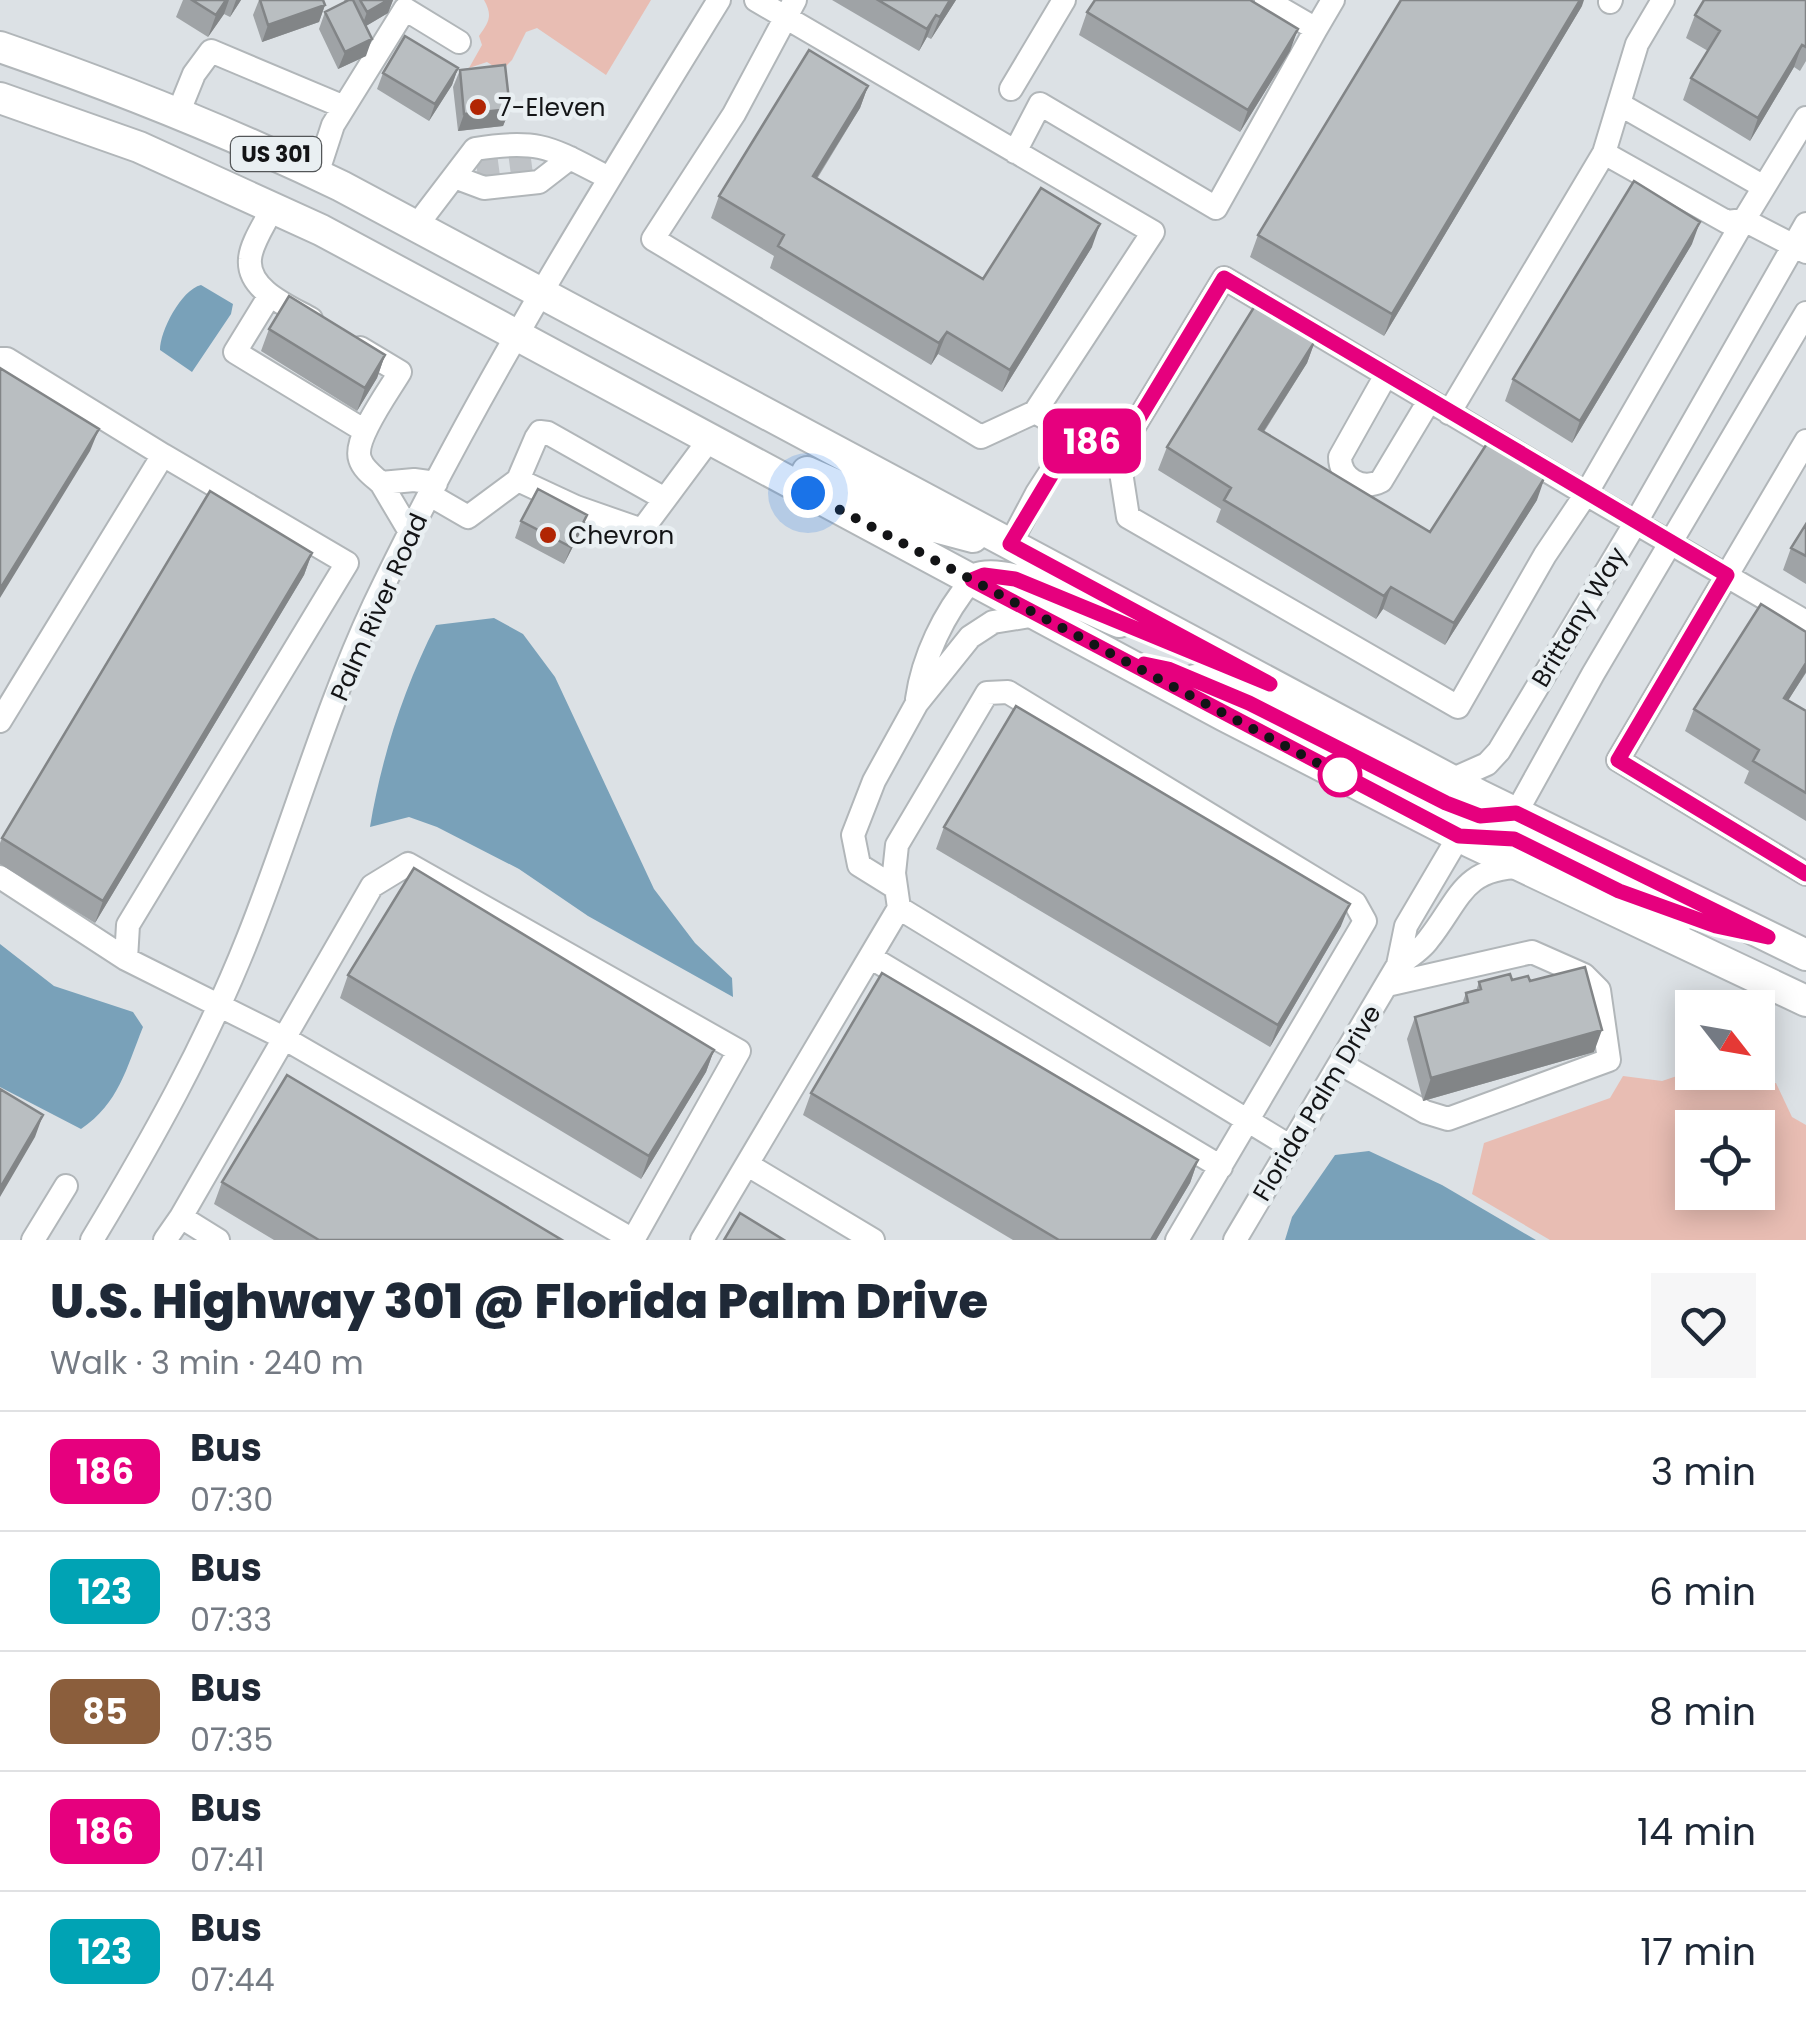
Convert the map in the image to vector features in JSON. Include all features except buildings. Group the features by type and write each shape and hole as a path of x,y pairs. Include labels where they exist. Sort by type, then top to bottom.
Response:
{"main road":[{"name":"US 301","path":"0,47 179,111 317,174 1451,780 1806,955"},
{"name":"US 301","path":"0,98 140,147 273,207 1459,836 1806,1000"},
{"path":"709,440 783,461 924,524 960,535 1004,541"},
{"path":"972,580 984,575 1015,579 1270,684"},
{"path":"1120,659 1168,669 1249,703 1446,803 1480,816 1516,813"},
{"path":"1459,836 1514,839 1619,891 1716,926 1768,937"}],"street":[{"name":"Palm River Road","path":"103,1236 220,1006 355,649 410,532 540,290 719,0"},
{"path":"756,0 790,8 1015,152 1152,232 1035,412 981,437 654,239 734,114 790,8"},
{"path":"1011,89 1064,0"},
{"path":"1266,0 1316,29"},
{"path":"1015,152 1040,104 1216,208 1334,0"},
{"path":"1386,375 1340,457 1345,476 1358,484 1370,486 1381,481 1439,407 1604,152 1637,44 1663,0"},
{"path":"317,174 333,125 403,4 460,42"},
{"path":"179,111 194,74 211,51 344,107"},
{"path":"1618,104 1764,187"},
{"path":"1806,118 1586,494 1545,555 1458,707 1128,517 1118,453 1224,278 1586,494 1806,622"},
{"path":"417,226 466,177 474,149 513,142 546,146 552,164 548,178 538,182 484,188 466,177"},
{"path":"1604,152 1727,222 1744,220 1800,248"},
{"path":"552,164 609,178"},
{"path":"273,207 250,260 252,272 270,295 400,372 358,454 364,467 381,483 410,532"},
{"name":"Brittany Way","path":"1451,780 1487,764 1499,752 1800,248 1806,224"},
{"path":"270,295 236,352 366,432"},
{"name":"Brittany Way","path":"1516,813 1806,313"},
{"path":"0,359 7,359 384,585"},
{"path":"1035,412 1118,453"},
{"path":"381,483 414,480 433,489 468,518 518,480 540,432 665,500"},
{"path":"1004,541 1076,434"},
{"path":"518,480 576,507 642,530 709,440"},
{"path":"1806,441 1618,760 1806,874"},
{"path":"0,721 163,455"},
{"path":"126,959 128,925 347,563"},
{"path":"916,703 922,670 956,599 972,580"},
{"path":"1036,615 993,622 970,636 916,703 874,781 853,835 859,865 898,898 1291,1148"},
{"path":"702,1240 870,957 898,898 894,873 896,845 987,693 1008,692 1354,903 1364,922 1178,1240"},
{"name":"Florida Palm Drive","path":"1393,975 1406,926 1459,836"},
{"path":"0,878 126,959 282,1037 633,1240 740,1051 408,864 372,886 282,1037 165,1240"},
{"name":"Florida Palm Drive","path":"1235,1240 1393,975 1427,942 1459,892 1477,876 1498,867 1522,867"},
{"path":"1340,1064 1424,1112 1448,1119 1609,1060 1599,990 1584,975 1532,952 1393,975"},
{"path":"870,957 1221,1166"},
{"path":"748,1165 872,1240"},
{"path":"33,1240 66,1186"},
{"path":"180,1217 218,1240"}],"shaded area":[{"path":"484,0 651,0 606,75 537,28 526,32 512,60 501,71 487,62 469,68 482,45 479,36 489,19"},
{"path":"1623,1076 1662,1081 1675,1077 1675,1090 1775,1090 1776,1083 1792,1117 1806,1125 1806,1240 1550,1240 1472,1194 1484,1143 1610,1098"}],"water":[{"path":"201,285 233,304 231,314 192,372 160,350 173,312 193,288"},
{"path":"494,618 523,634 555,677 654,889 695,943 732,978 733,997 588,916 519,869 437,827 409,817 370,827 395,724 436,625"},
{"path":"0,944 54,986 133,1012 143,1027 113,1096 81,1129 0,1087"},
{"path":"1369,1151 1442,1185 1536,1240 1285,1240 1292,1217 1335,1155"}],"tunnel":[{"path":"477,170 538,162"}],"bus line":[{"name":"186","path":"1144,664 1168,669 1249,703 1446,803 1480,816 1516,813 1768,937 1716,926 1619,891 1514,839 1459,836 972,580 984,575 1015,579 1270,684 1010,544 1076,434 1118,453 1224,278 1727,575 1618,760 1806,874"}],"place":[{"name":"7-Eleven","path":"478,107"},
{"name":"Chevron","path":"548,535"}],"route":[{"path":"808,493 1340,775"}]}
